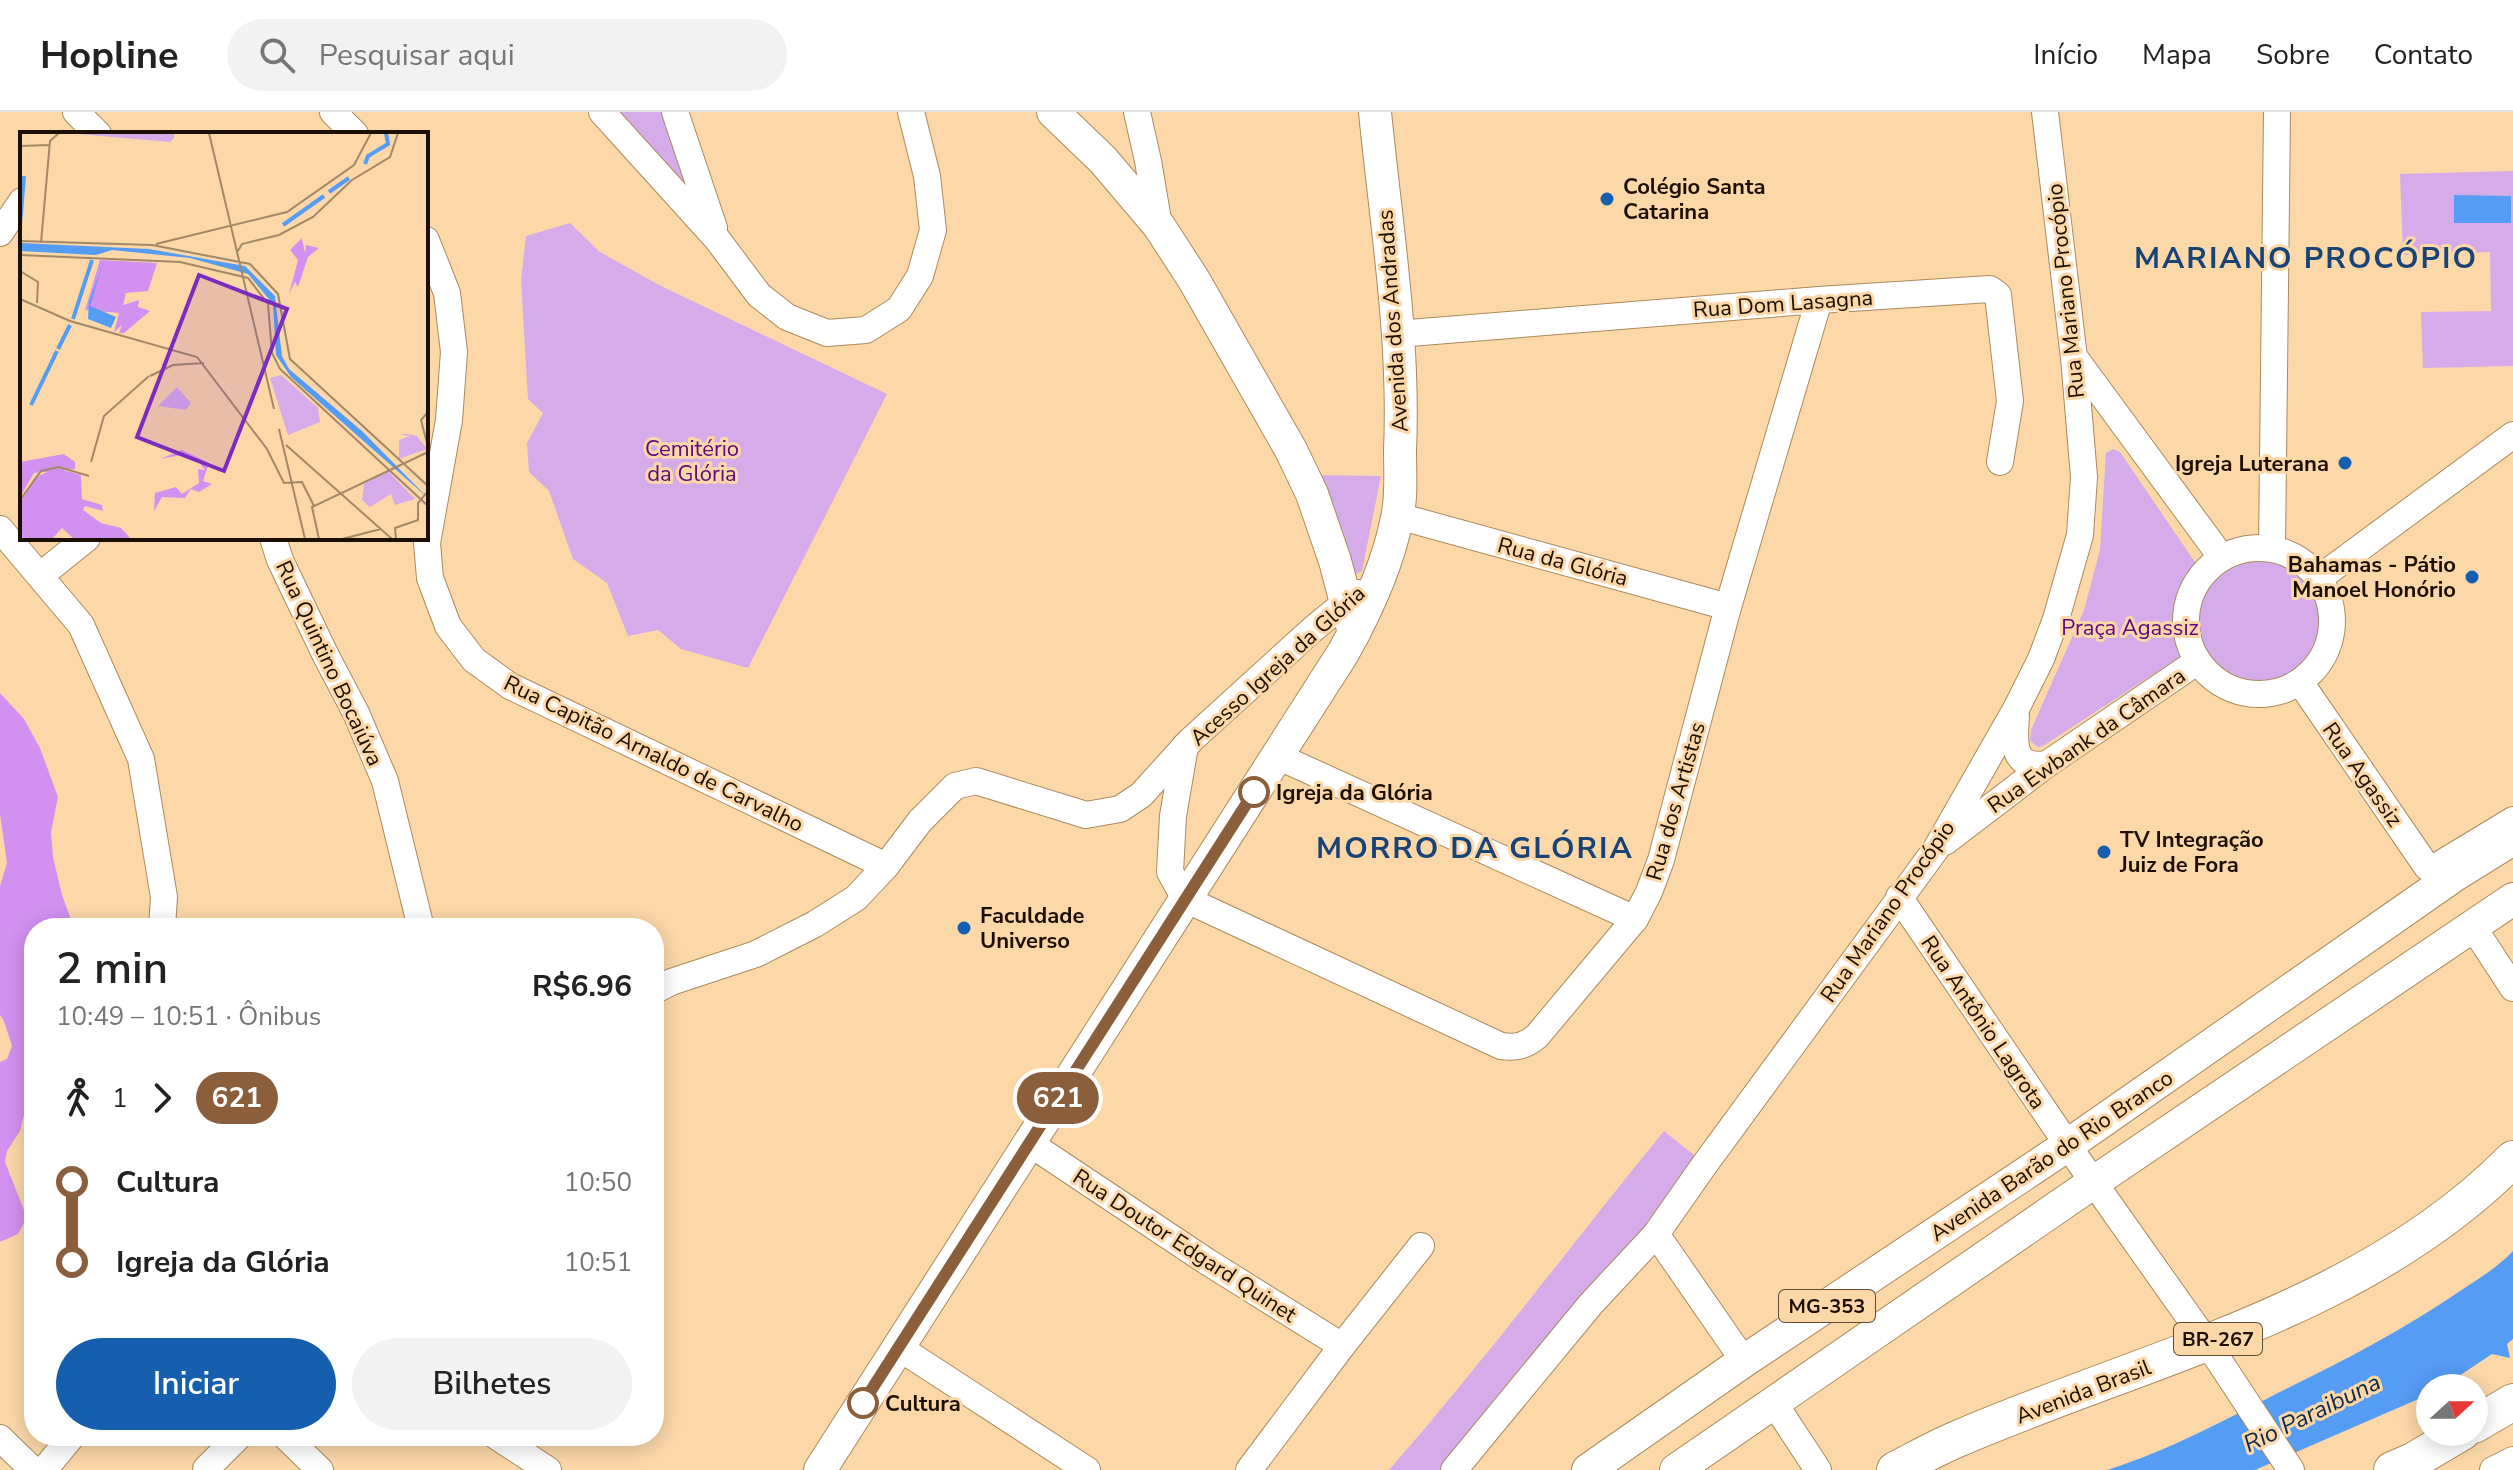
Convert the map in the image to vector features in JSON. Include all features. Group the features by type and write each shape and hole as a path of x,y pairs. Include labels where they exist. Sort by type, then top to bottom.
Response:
{"highway":[{"name":"Avenida Brasil","path":"1895,1470 1954,1441 2212,1351 2346,1280 2422,1235 2486,1186 2513,1159"},
{"path":"2488,1417 2513,1402"},
{"path":"2392,1470 2438,1446"}],"main road":[{"path":"1053,112 1103,160 1159,226 1194,280 1291,450 1317,507 1354,633"},
{"name":"Avenida dos Andradas","path":"820,1470 1277,756 1368,607 1398,516 1402,415 1375,112"},
{"name":"Avenida Barão do Rio Branco","path":"1588,1470 1744,1361 2068,1145 2455,875 2513,839"},
{"path":"1676,1470 2513,899"}],"street":[{"path":"333,112 353,132"},
{"path":"602,112 717,239 759,295 787,317 827,333 866,330 899,309 920,276 933,230 927,176 911,112"},
{"path":"675,112 717,239"},
{"path":"1137,112 1159,226"},
{"name":"Rua Mariano Procópio","path":"1454,1470 1590,1305 1656,1234 1936,849 2041,659 2080,535 2084,477 2074,358 2045,112"},
{"path":"2272,548 2277,112"},
{"path":"0,233 20,204"},
{"name":"Rua Capitão Arnaldo de Carvalho","path":"428,245 447,293 454,352 449,420 428,537"},
{"name":"Rua Dom Lasagna","path":"1397,334 1990,289 1998,295 2010,401 2000,462"},
{"name":"Rua dos Artistas","path":"1185,899 1501,1046 1513,1048 1526,1045 1537,1036 1635,919 1649,892 1661,860 1728,607 1819,300"},
{"path":"2074,358 2222,558"},
{"path":"2084,477 2090,443 2099,433 2107,429 2131,435"},
{"path":"2318,579 2513,435"},
{"name":"Rua da Glória","path":"1398,516 1728,607"},
{"path":"0,529 81,625 141,759 164,897 163,918"},
{"path":"41,575 85,540"},
{"name":"Rua Quintino Bocaiúva","path":"274,540 280,560 356,713 385,781 419,918"},
{"name":"Rua Capitão Arnaldo de Carvalho","path":"428,540 430,578 448,626 474,660 510,686 886,866"},
{"path":"2272,548 2302,563 2318,579 2330,606 2331,635 2325,653 2314,670 2300,682 2277,692 2253,695 2222,684 2208,674 2198,661 2186,624 2190,598 2203,575 2222,558 2245,550 2272,548"},
{"name":"Acesso Igreja da Glória","path":"1185,899 1170,872 1173,816 1185,746 1379,575"},
{"name":"Rua Ewbank da Câmara","path":"1936,849 2047,764 2198,661"},
{"name":"Rua Agassiz","path":"2300,682 2427,867 2437,866 2513,820"},
{"path":"2016,709 2013,740 2018,755 2031,764 2047,764"},
{"path":"664,986 756,954 815,924 856,898 886,866 920,821 955,786 976,781 1086,815 1109,811 1120,809 1141,795 1185,746"},
{"path":"1277,756 1635,919"},
{"name":"Rua Antônio Lagrota","path":"1899,897 2291,1470"},
{"path":"2473,927 2513,988"},
{"name":"Rua Doutor Edgard Quinet","path":"1029,1143 1206,1261 1342,1346"},
{"path":"1656,1234 1744,1361"},
{"path":"1249,1470 1421,1246"},
{"path":"898,1347 1087,1470"},
{"path":"1774,1403 1818,1470"},
{"path":"0,1438 33,1470"},
{"path":"44,1470 64,1446"},
{"path":"205,1470 214,1446"},
{"path":"205,1470 229,1446"},
{"path":"295,1446 320,1470"},
{"path":"511,1446 548,1470"},
{"path":"2493,1470 2513,1462"},
{"path":"2507,1470 2513,1462"}],"green space":[{"path":"609,112 667,112 700,210"},
{"path":"2513,171 2513,366 2423,368 2421,312 2491,311 2490,252 2403,255 2400,174"},
{"name":"Cemitério da Glória","path":"570,223 600,252 659,285 887,394 748,668 681,649 658,630 628,636 607,583 573,559 549,491 529,472 527,443 543,413 528,399 521,280 526,236"},
{"name":"Praça Agassiz","path":"2113,449 2120,452 2201,571 2189,589 2183,611 2200,577 2221,559 2261,549 2286,553 2307,566 2324,584 2334,606 2337,631 2331,656 2315,679 2303,689 2283,700 2261,703 2237,699 2218,690 2188,655 2183,655 2038,747 2030,741 2031,730 2084,610 2100,550 2106,453"},
{"path":"1311,475 1381,476 1362,571 1354,575"},
{"path":"1664,1131 1705,1164 1454,1470 1389,1470 1494,1344"}],"shaded area":[{"path":"0,693 24,719 40,748 58,797 51,832 53,857 70,918 24,918 24,1115 5,1162 24,1210 24,1223 18,1234 0,1242 0,1062 7,1059 12,1046 0,1015 0,886 7,863 0,814"}],"water":[{"path":"2454,195 2511,196 2511,223 2454,223"},
{"name":"Rio Paraibuna","path":"2513,1251 2513,1339 2507,1344 2510,1358 2492,1354 2462,1374 2416,1374 2416,1400 2255,1470 2107,1470 2200,1432 2355,1354 2440,1305"}],"bus line":[{"name":"621","path":"863,1403 1254,792"}],"place":[{"name":"Colégio Santa Catarina","path":"1607,199"},
{"name":"Igreja Luterana","path":"2345,463"},
{"name":"Bahamas - Pátio Manoel Honório","path":"2472,577"},
{"name":"Igreja da Glória","path":"1254,792"},
{"name":"TV Integração Juiz de Fora","path":"2104,852"},
{"name":"Faculdade Universo","path":"964,928"},
{"name":"Cultura","path":"863,1403"}],"district":[{"name":"MARIANO PROCÓPIO","path":"2306,258"},
{"name":"MORRO DA GLÓRIA","path":"1475,848"}]}
